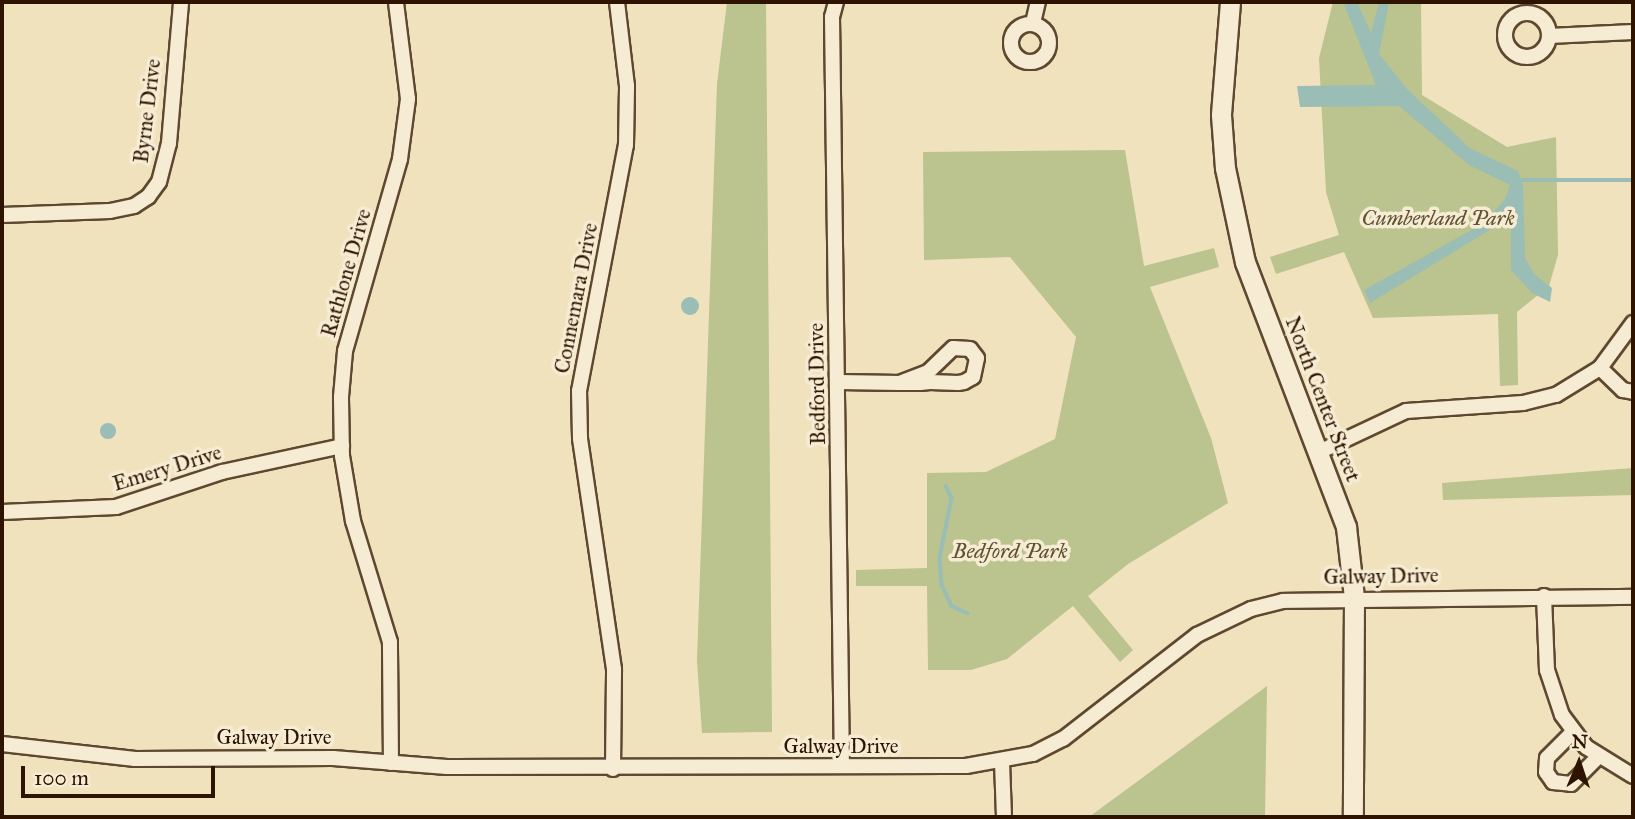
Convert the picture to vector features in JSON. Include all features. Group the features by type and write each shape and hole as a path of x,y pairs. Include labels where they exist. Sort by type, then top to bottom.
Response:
{"street":[{"name":"Byrne Drive","path":"2,215 110,211 134,206 148,197 159,182 169,143 181,2"},
{"name":"Rathlone Drive","path":"391,763 390,642 353,521 342,446 345,351 400,159 408,99 396,2"},
{"name":"Connemara Drive","path":"613,768 614,668 580,438 579,391 626,145 627,86 617,2"},
{"name":"Bedford Drive","path":"836,2 832,17 839,382 842,766"},
{"path":"1033,23 1038,2"},
{"name":"North Center Street","path":"1230,2 1221,115 1225,167 1245,262 1321,451 1346,527 1354,597 1353,817"},
{"path":"1549,36 1633,32"},
{"path":"1321,451 1406,411 1540,400 1574,387 1628,344 1633,323"},
{"path":"839,382 900,383 964,382 973,377 977,358 970,349 953,348 928,372 900,383"},
{"path":"1600,368 1623,390 1633,392"},
{"name":"Emery Drive","path":"2,512 116,507 222,472 342,446"},
{"path":"1544,596 1550,690 1572,733 1598,757 1633,776"},
{"name":"Galway Drive","path":"2,744 135,759 271,756 391,763 613,768 1002,762 1063,739 1159,662 1223,622 1283,601 1354,597 1633,597"},
{"path":"1572,733 1547,758 1546,772 1553,782 1571,784 1598,757"},
{"path":"1002,762 1004,817"}],"green space":[{"path":"727,2 766,2 772,732 702,733 697,661 717,84"},
{"name":"Cumberland Park","path":"1333,2 1421,2 1422,95 1507,147 1556,137 1558,255 1549,286 1517,312 1518,385 1500,386 1498,314 1373,318 1344,252 1276,274 1270,257 1339,235 1326,192 1319,58"},
{"name":"Bedford Park","path":"1125,150 1144,266 1214,248 1219,267 1150,287 1211,438 1228,503 1128,564 1088,596 1133,650 1120,662 1073,606 1007,659 971,670 928,670 927,586 856,586 856,570 927,568 927,473 986,472 1055,439 1076,337 1010,257 924,260 923,152"},
{"path":"1633,468 1633,495 1443,500 1442,483"},
{"path":"1267,686 1265,817 1089,817"}],"water":[{"path":"1343,2 1357,2 1371,33 1379,2 1389,2 1379,54 1407,89 1471,149 1518,171 1523,185 1525,258 1535,275 1552,288 1550,302 1532,293 1511,270 1511,217 1370,303 1364,290 1484,223 1505,199 1510,185 1469,165 1399,106 1300,107 1297,86 1376,85"},
{"path":"690,297 696,300 699,306 696,312 690,315 684,312 681,306 684,300"},
{"path":"108,423 116,431 108,439 100,431"}],"waterway":[{"path":"1520,180 1633,180"},
{"path":"946,486 952,498 940,558 942,585 952,606 967,613"}]}
